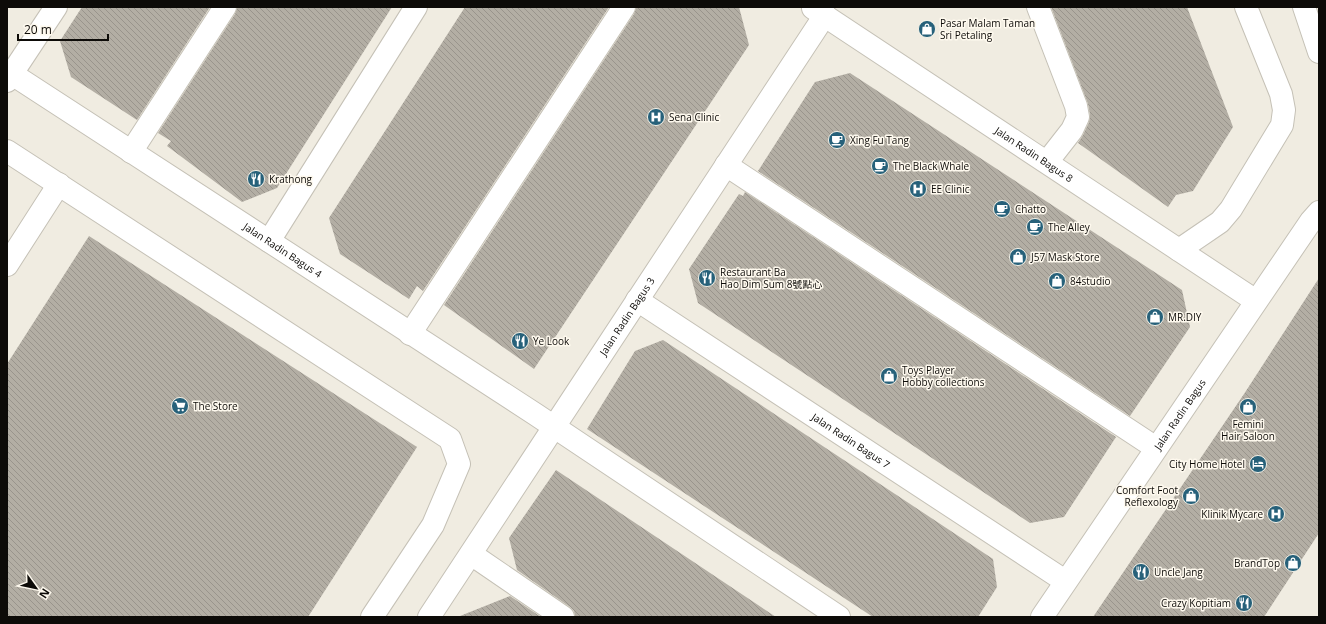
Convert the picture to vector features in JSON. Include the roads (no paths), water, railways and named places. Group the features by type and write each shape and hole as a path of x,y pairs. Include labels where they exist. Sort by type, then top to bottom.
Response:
{"street":[{"path":"9,77 56,7"},
{"path":"131,152 225,7"},
{"path":"269,241 416,7"},
{"path":"410,334 624,7"},
{"path":"1038,7 1076,106 1078,117 1072,130 1047,162"},
{"path":"1179,250 1220,222 1231,209 1282,125 1284,110 1281,94 1246,7"},
{"path":"1304,7 1319,52"},
{"name":"Jalan Radin Bagus 8","path":"819,11 1256,301"},
{"name":"Jalan Radin Bagus 3","path":"429,617 726,165 819,11"},
{"name":"Jalan Radin Bagus 4","path":"9,77 131,152 269,241 554,427 839,617"},
{"path":"7,151 450,439 459,464 433,526 372,617"},
{"path":"726,165 1156,448"},
{"path":"7,265 59,184"},
{"name":"Jalan Radin Bagus","path":"1042,617 1256,301 1319,212"},
{"name":"Jalan Radin Bagus 7","path":"637,300 1065,581"},
{"path":"471,554 563,617"}],"place":[{"name":"Pasar Malam Taman Sri Petaling","path":"927,29"},
{"name":"Sena Clinic","path":"656,117"},
{"name":"Xing Fu Tang","path":"837,140"},
{"name":"The Black Whale","path":"880,166"},
{"name":"Krathong","path":"256,179"},
{"name":"EE Clinic","path":"918,189"},
{"name":"Chatto","path":"1002,209"},
{"name":"The Alley","path":"1035,227"},
{"name":"J57 Mask Store","path":"1018,257"},
{"name":"Restaurant Ba Hao Dim Sum 8號點心","path":"707,278"},
{"name":"84studio","path":"1057,281"},
{"name":"MR.DIY","path":"1155,317"},
{"name":"Ye Look","path":"520,341"},
{"name":"Toys Player Hobby collections","path":"889,376"},
{"name":"The Store","path":"180,406"},
{"name":"Femini Hair Saloon","path":"1248,407"},
{"name":"City Home Hotel","path":"1258,464"},
{"name":"Comfort Foot Reflexology","path":"1191,496"},
{"name":"Klinik Mycare","path":"1276,514"},
{"name":"BrandTop","path":"1293,563"},
{"name":"Uncle Jang","path":"1141,572"},
{"name":"Crazy Kopitiam","path":"1244,603"}]}
